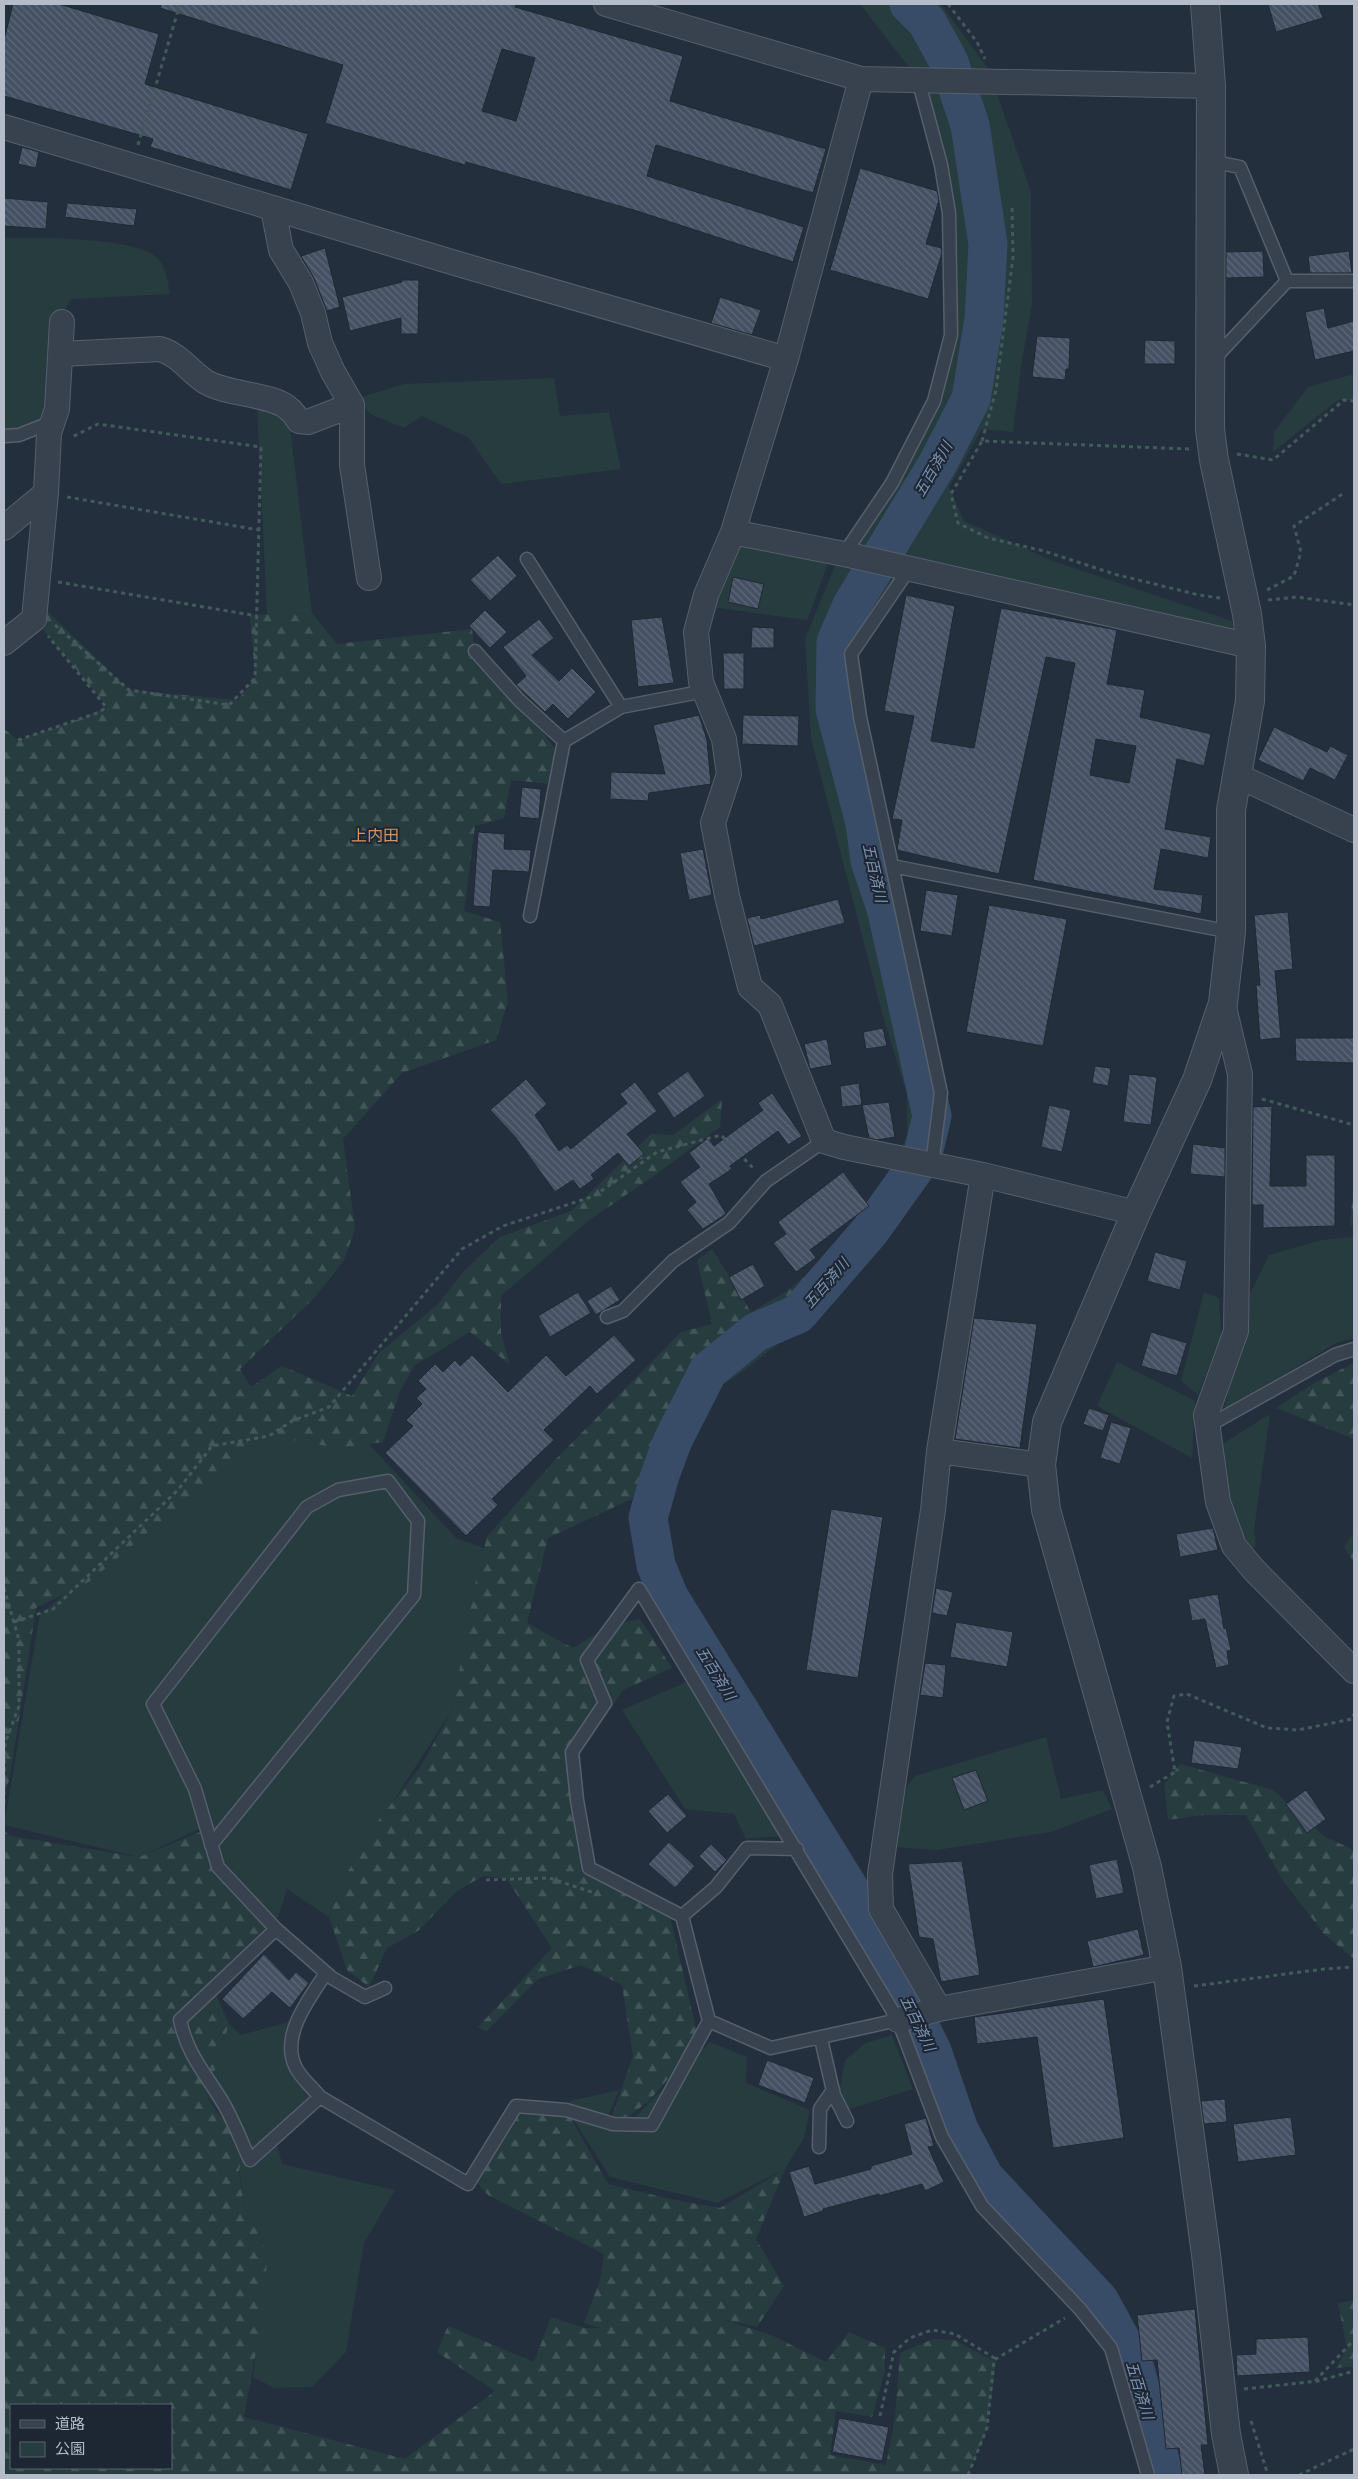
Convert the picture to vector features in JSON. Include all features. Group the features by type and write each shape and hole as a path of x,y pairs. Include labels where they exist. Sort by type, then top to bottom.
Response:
{"street":[{"path":"606,4 861,79 992,80 1211,86"},
{"path":"1205,4 1211,86 1210,364 1212,450 1252,646 1250,701 1231,810 1231,932 1223,1003 1197,1080 1136,1213 1047,1422 1041,1465 1046,1510 1147,1867 1169,1978 1206,2254 1226,2434 1234,2475"},
{"path":"861,79 786,358 733,532 706,595 696,632 701,682 724,739 729,774 713,824 727,896 750,987 770,1005 824,1141 983,1175 1136,1213"},
{"path":"4,127 273,209 786,358"},
{"path":"273,209 281,250 301,283 313,313 320,343 333,372 352,406 352,465 369,578"},
{"path":"4,643 34,612 46,493 48,449 52,422 57,409 62,322"},
{"path":"61,354 160,349 172,353 205,382 227,391 277,402 289,408 299,421 308,422 352,406"},
{"path":"4,528 46,493"},
{"path":"733,532 916,570 1252,646"},
{"path":"1236,776 1354,830"},
{"path":"1223,1003 1240,1074 1236,1331 1206,1415 1218,1502 1234,1546 1254,1570 1354,1671"},
{"path":"939,2010 881,1909 880,1874 920,1608 939,1451 983,1175"},
{"path":"939,1451 1041,1465"},
{"path":"898,2020 939,2010 1169,1978"}],"lane":[{"path":"847,555 892,483 934,401 951,334 949,213 940,165 918,79"},
{"path":"1210,161 1240,167 1287,281"},
{"path":"1210,364 1287,281 1354,281"},
{"path":"4,436 19,435 52,422"},
{"path":"526,558 621,707"},
{"path":"916,570 851,654 860,717 941,1093 932,1165"},
{"path":"475,651 519,700 564,741"},
{"path":"530,916 564,741 621,707 705,691"},
{"path":"892,866 1231,932"},
{"path":"607,1317 623,1311 673,1261 730,1223 766,1181 824,1141"},
{"path":"1208,1426 1335,1355 1354,1349"},
{"path":"212,1845 414,1595 418,1521 388,1481 338,1490 307,1507 153,1704 195,1789 218,1867 276,1929 326,1973 365,1998 385,1988"},
{"path":"326,1973 297,2016 291,2049 295,2067 320,2097 468,2184 516,2106 566,2110 613,2124 652,2125 709,2022 682,1916 589,1868 577,1800 572,1752 605,1702 587,1660 640,1589 898,2020 942,2137 982,2206 1080,2309 1111,2348 1148,2475"},
{"path":"682,1916 716,1887 747,1848 797,1849"},
{"path":"276,1929 180,2020 184,2040 203,2074 222,2102 250,2160 320,2097"},
{"path":"709,2022 771,2048 822,2039 898,2020"},
{"path":"822,2039 832,2090 847,2121"},
{"path":"819,2147 820,2109 832,2090"}],"path":[{"path":"132,166 180,4"},
{"path":"948,4 977,42 992,80"},
{"path":"1012,204 1013,257 996,390 982,441 951,494 958,523 988,538 1044,552 1114,574 1199,595 1244,602 1297,597 1354,605"},
{"path":"982,441 1212,450 1273,460 1344,400 1354,401"},
{"path":"34,612 129,690 229,705 255,678 261,447 98,424 48,449"},
{"path":"46,493 259,530"},
{"path":"1244,602 1294,576 1301,552 1294,526 1344,493"},
{"path":"37,578 257,616"},
{"path":"18,740 100,712 106,707 34,612"},
{"path":"1239,1092 1354,1125"},
{"path":"14,1622 53,1609 178,1490 212,1446 269,1436 292,1421 328,1407 462,1249 503,1226 594,1196 657,1152 721,1135 766,1181"},
{"path":"4,1588 19,1640 19,1706 5,1743 4,1804"},
{"path":"1128,1800 1175,1772 1167,1722 1174,1696 1188,1694 1267,1728 1298,1730 1352,1719 1354,1714"},
{"path":"486,1880 549,1878 588,1892 607,1895"},
{"path":"1169,1978 1354,1967"},
{"path":"968,2475 987,2428 994,2360 1080,2309"},
{"path":"880,2416 894,2352 910,2338 932,2330 955,2334 996,2359"},
{"path":"1314,2381 1354,2340"},
{"path":"1243,2398 1240,2389 1314,2381 1354,2371"},
{"path":"1248,2415 1268,2475"},
{"path":"1299,2475 1354,2449"}],"green space":[{"path":"860,4 941,4 989,70 1031,192 1032,304 1021,367 1013,432 982,429 949,487 964,521 1053,561 1232,621 1236,638 908,560 854,638 852,721 890,874 937,1104 932,1150 920,1184 903,1211 824,1307 745,1370 708,1395 678,1452 665,1503 661,1531 682,1589 758,1702 920,2002 970,2128 1004,2186 1071,2251 1130,2333 1157,2412 1173,2475 1150,2475 1120,2359 1086,2304 990,2215 954,2158 922,2067 848,1927 782,1836 746,1839 734,1814 685,1809 622,1710 693,1679 723,1730 650,1592 636,1497 663,1448 683,1386 756,1332 796,1317 876,1218 907,1134 907,1095 882,1013 811,738 805,639 845,541 924,431 943,372 954,241 918,79"},
{"path":"4,238 82,240 125,245 143,250 159,259 166,274 170,294 74,299 69,301 62,319 44,417 20,431 4,430"},
{"path":"1354,374 1354,400 1338,400 1273,452 1274,432 1308,387"},
{"path":"554,378 560,416 609,412 621,469 501,484 469,438 422,416 404,428 370,414 358,398 404,384"},
{"path":"257,404 289,418 312,613 267,615"},
{"path":"738,542 828,564 807,620 711,607"},
{"path":"46,610 129,690 238,700 255,678 250,615 312,613 337,644 472,629 475,651 519,700 561,757 550,784 511,780 504,818 475,826 464,911 500,922 508,1002 496,1040 402,1073 343,1139 355,1229 344,1260 315,1297 240,1369 251,1387 282,1366 352,1396 379,1353 438,1304 465,1270 500,1237 571,1211 651,1134 673,1135 722,1099 720,1127 651,1178 589,1220 501,1296 501,1333 510,1365 470,1332 415,1365 400,1391 383,1442 338,1448 264,1435 89,1582 36,1608 10,1777 4,1797 4,729 18,740 85,717 107,706 34,619"},
{"path":"1354,1181 1354,1226 1350,1225"},
{"path":"874,1219 800,1307 683,1386 663,1448 636,1497 548,1538 527,1623 573,1648 608,1626 640,1619 672,1668 623,1690 580,1753 589,1868 670,1916 699,2042 650,2100 628,2117 612,2116 633,2056 622,1985 581,1965 538,1979 486,2032 478,2027 552,1948 506,1878 483,1876 457,1891 418,1931 387,1948 369,1987 347,1970 329,1917 346,1875 377,1822 421,1766 452,1710 476,1580 487,1537 554,1461 681,1332 712,1324 697,1260 712,1249 751,1312 787,1291"},
{"path":"1354,1237 1354,1338 1336,1343 1224,1410 1249,1296 1269,1255 1322,1240"},
{"path":"1204,1292 1219,1298 1221,1335 1198,1395 1181,1381"},
{"path":"1117,1362 1195,1401 1192,1458 1097,1406"},
{"path":"1354,1363 1354,1439 1276,1408 1314,1383"},
{"path":"1270,1414 1254,1530 1256,1546 1249,1552 1235,1525 1219,1446"},
{"path":"264,1434 333,1447 369,1444 456,1538 484,1548 452,1710 346,1875 329,1917 287,1889 276,1923 224,1873 208,1825 139,1857 4,1825 40,1614"},
{"path":"1354,1532 1354,1562 1344,1547"},
{"path":"1046,1737 1061,1799 1103,1790 1112,1809 1051,1832 937,1850 893,1847 903,1791 915,1776"},
{"path":"1180,1764 1273,1790 1325,1837 1350,1848 1354,1852 1354,1959 1325,1935 1283,1881 1246,1815 1204,1815 1168,1820 1164,1785"},
{"path":"4,1831 11,1836 139,1857 200,1832 237,1885 269,1924 210,1981 229,2024 207,2096 213,2107 244,2143 239,2171 244,2204 268,2253 260,2331 244,2417 405,2459 495,2391 437,2352 448,2326 534,2362 551,2317 584,2328 601,2328 584,2323 600,2280 604,2254 488,2195 475,2180 523,2103 563,2104 608,2184 670,2199 720,2208 785,2169 756,2239 784,2286 757,2327 722,2319 771,2335 826,2362 849,2332 885,2348 885,2371 872,2417 836,2411 830,2455 886,2465 895,2417 900,2353 933,2339 954,2340 996,2362 987,2428 968,2475 4,2475"},
{"path":"288,2022 313,2097 276,2140 282,2164 395,2190 364,2243 346,2352 312,2387 274,2388 253,2377 268,2253 244,2204 239,2166 244,2143 207,2096 229,2024 241,2035"},
{"path":"892,2035 913,2089 847,2110 840,2088 845,2060 866,2043"},
{"path":"710,2042 747,2057 746,2083 810,2110 804,2138 785,2169 717,2203 610,2177 568,2111 570,2101 619,2090 607,2119 633,2119"},
{"path":"1354,2300 1354,2366 1336,2368 1347,2348 1338,2303"}],"building":[{"path":"13,4 59,4 159,34 145,84 308,134 291,190 150,147 153,139 4,96 4,40"},
{"path":"161,4 516,4 515,7 683,56 670,101 826,149 813,193 656,145 647,176 804,227 793,262 637,211 466,162 465,165 325,123 343,65 160,8","holes":["502,49 535,58 516,121 482,111"]},
{"path":"1268,4 1318,4 1323,18 1276,32"},
{"path":"22,147 39,152 36,168 18,164"},
{"path":"860,168 937,191 939,200 926,244 941,248 942,253 928,299 830,270"},
{"path":"4,198 48,202 46,229 4,226"},
{"path":"67,203 137,209 134,226 65,217"},
{"path":"325,248 340,307 327,311 314,278 301,256"},
{"path":"1263,251 1264,277 1226,278 1226,252"},
{"path":"1349,251 1352,273 1310,273 1308,256"},
{"path":"402,280 419,280 418,334 401,334 401,318 350,331 342,297 402,282"},
{"path":"720,297 761,310 752,335 711,323"},
{"path":"1324,308 1328,328 1354,321 1354,351 1315,360 1305,312"},
{"path":"1037,336 1070,338 1069,369 1066,369 1065,380 1032,377"},
{"path":"1145,340 1175,341 1175,364 1144,364"},
{"path":"498,555 517,576 490,601 470,580"},
{"path":"733,577 764,584 758,609 728,602"},
{"path":"906,595 955,606 931,741 974,748 1001,608 1117,630 1107,684 1145,690 1140,717 1211,734 1204,766 1177,759 1165,829 1211,837 1208,858 1161,849 1154,889 1203,895 1201,914 1033,880 1075,663 1046,657 999,874 897,850 902,820 892,819 914,716 884,711","holes":["1096,739 1136,746 1129,783 1090,775"]},
{"path":"485,610 507,632 490,648 469,626"},
{"path":"662,617 674,683 638,687 631,620"},
{"path":"539,619 554,638 532,655 559,681 572,668 596,692 568,719 553,704 545,712 516,685 526,676 503,647"},
{"path":"752,627 774,628 774,648 751,648"},
{"path":"723,653 744,653 744,689 724,689"},
{"path":"699,715 707,740 711,784 649,793 648,801 610,799 611,772 665,774 653,725"},
{"path":"743,715 799,716 798,746 742,744"},
{"path":"1274,727 1327,752 1330,746 1348,755 1335,780 1310,768 1303,781 1258,760"},
{"path":"522,787 541,789 539,819 519,817"},
{"path":"478,832 505,834 504,849 531,850 529,872 493,870 490,907 473,906"},
{"path":"703,849 712,895 689,900 680,853"},
{"path":"926,890 958,895 952,936 920,931"},
{"path":"838,899 845,923 754,946 747,918 760,915 761,919"},
{"path":"989,905 1067,919 1043,1046 966,1032"},
{"path":"1288,912 1293,969 1275,971 1281,1038 1260,1040 1256,985 1260,985 1254,915"},
{"path":"883,1028 887,1046 866,1049 863,1032"},
{"path":"1295,1038 1354,1038 1354,1063 1296,1061"},
{"path":"827,1039 832,1065 810,1069 804,1044"},
{"path":"1095,1066 1111,1068 1108,1086 1092,1083"},
{"path":"688,1071 705,1096 674,1118 657,1093"},
{"path":"1129,1074 1157,1077 1151,1125 1123,1122"},
{"path":"526,1079 547,1104 535,1115 559,1151 567,1145 571,1149 627,1103 620,1094 635,1082 657,1111 627,1134 644,1154 629,1166 618,1153 591,1175 594,1179 580,1189 573,1180 555,1192 516,1138 490,1110"},
{"path":"859,1083 862,1105 842,1107 840,1086"},
{"path":"772,1093 802,1136 788,1145 778,1131 730,1166 732,1169 709,1184 726,1214 703,1229 687,1210 696,1202 680,1182 700,1167 689,1153 708,1138 714,1146 763,1110 758,1103"},
{"path":"889,1102 895,1137 877,1140 869,1138 862,1105"},
{"path":"1049,1105 1071,1110 1062,1152 1041,1147"},
{"path":"1272,1106 1270,1186 1306,1186 1306,1155 1335,1155 1335,1226 1263,1228 1263,1205 1252,1205 1253,1107"},
{"path":"1193,1144 1225,1148 1225,1177 1190,1174"},
{"path":"843,1172 869,1206 810,1250 816,1258 796,1272 773,1243 786,1234 778,1222"},
{"path":"1155,1252 1187,1261 1180,1290 1147,1281"},
{"path":"753,1264 765,1286 741,1300 729,1277"},
{"path":"611,1286 620,1300 596,1315 587,1301"},
{"path":"578,1292 591,1313 550,1337 538,1316"},
{"path":"974,1318 1037,1324 1020,1448 955,1439"},
{"path":"1151,1332 1187,1343 1177,1376 1141,1366"},
{"path":"614,1335 636,1360 597,1394 590,1386 544,1430 554,1440 492,1499 498,1505 466,1536 385,1453 413,1426 406,1420 422,1404 416,1398 426,1389 418,1381 435,1364 443,1372 455,1360 460,1366 472,1355 508,1392 546,1355 566,1376"},
{"path":"1089,1408 1109,1415 1103,1431 1083,1424"},
{"path":"1111,1422 1131,1428 1120,1464 1100,1458"},
{"path":"831,1509 883,1517 858,1678 806,1670"},
{"path":"1213,1528 1218,1550 1180,1557 1176,1534"},
{"path":"936,1588 953,1592 947,1616 932,1613"},
{"path":"1218,1594 1224,1629 1226,1628 1231,1650 1227,1651 1229,1665 1216,1668 1205,1619 1192,1621 1188,1599"},
{"path":"956,1622 1013,1632 1007,1667 950,1657"},
{"path":"925,1663 946,1665 943,1698 920,1695"},
{"path":"1194,1740 1242,1747 1238,1769 1191,1763"},
{"path":"976,1770 988,1801 964,1810 952,1778"},
{"path":"1306,1790 1326,1819 1307,1833 1286,1804"},
{"path":"668,1794 687,1816 667,1833 648,1811"},
{"path":"669,1842 695,1866 675,1888 648,1864"},
{"path":"711,1844 727,1860 715,1872 699,1856"},
{"path":"1117,1859 1124,1893 1096,1899 1089,1865"},
{"path":"962,1861 980,1975 941,1982 933,1939 919,1937 908,1864"},
{"path":"1138,1929 1144,1955 1093,1967 1087,1941"},
{"path":"264,1954 289,1980 296,1972 309,1983 290,2008 272,1992 243,2019 222,1999"},
{"path":"1104,1999 1124,2138 1053,2148 1037,2037 977,2044 974,2017"},
{"path":"767,2060 814,2078 805,2103 758,2085"},
{"path":"1225,2099 1227,2122 1204,2124 1201,2101"},
{"path":"1291,2117 1296,2155 1238,2162 1233,2124"},
{"path":"926,2118 934,2146 928,2147 944,2182 925,2191 922,2184 879,2196 879,2194 823,2209 823,2211 804,2217 789,2172 809,2166 815,2184 871,2169 871,2166 912,2154 904,2124"},
{"path":"1195,2309 1208,2445 1201,2445 1205,2475 1182,2475 1179,2448 1166,2449 1157,2360 1142,2361 1137,2315"},
{"path":"1308,2337 1310,2372 1237,2376 1236,2355 1256,2354 1256,2339"},
{"path":"839,2418 889,2427 882,2461 832,2452"}],"waterway":[{"name":"五百済川","path":"909,4 927,22 949,62 970,125 988,244 984,319 971,399 938,463 852,605 836,642 835,709 865,823 870,861 886,908 932,1116 922,1158 870,1231 798,1314 756,1332 708,1371 673,1440 660,1475 648,1518 656,1565 669,1597 860,1906 932,2051 959,2130 984,2177 1099,2300 1133,2362 1164,2475"}],"district":[{"name":"上内田","path":"375,835"}]}
